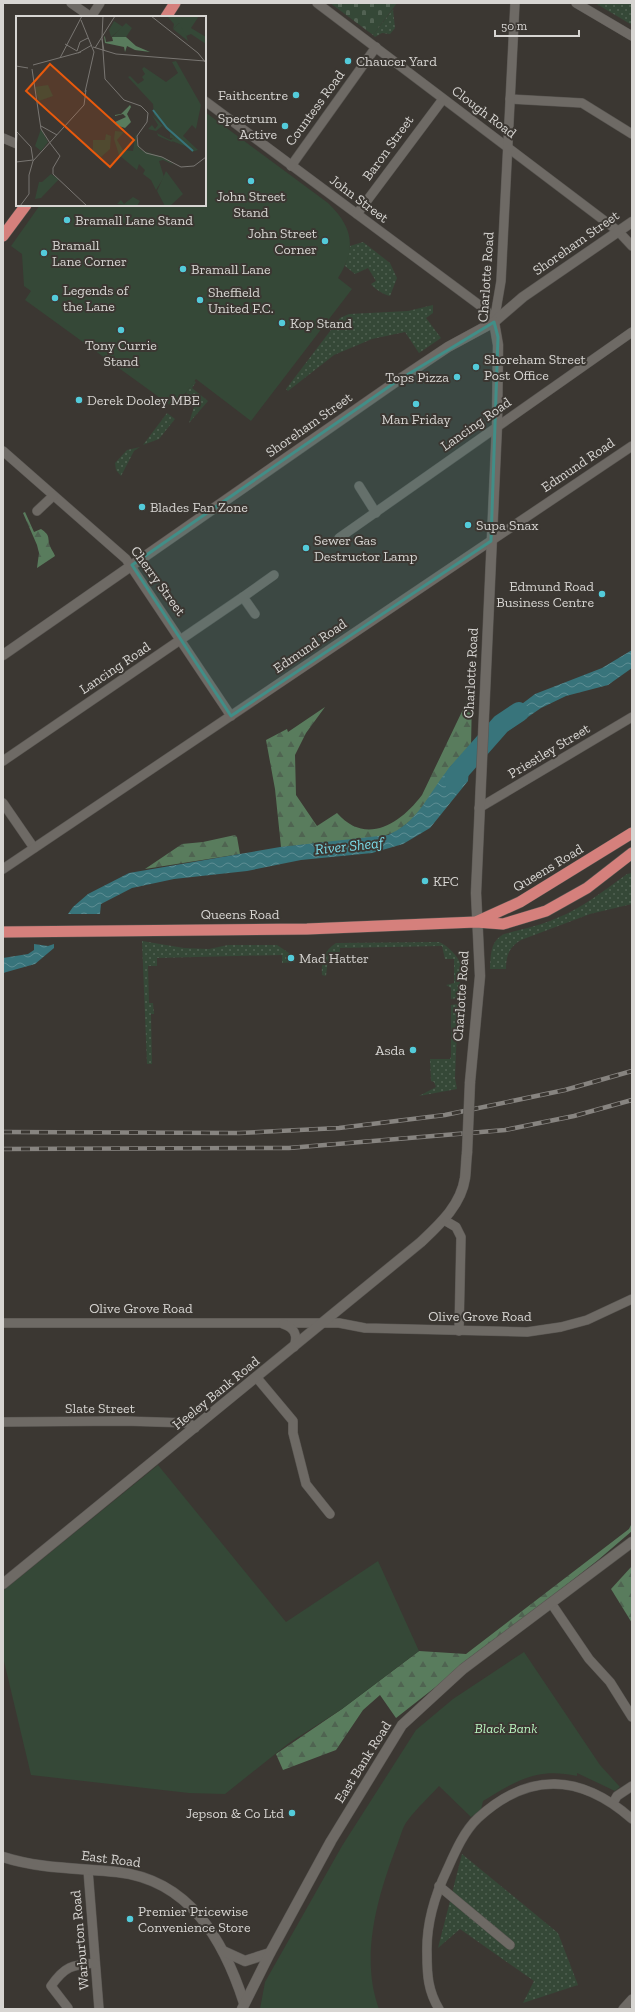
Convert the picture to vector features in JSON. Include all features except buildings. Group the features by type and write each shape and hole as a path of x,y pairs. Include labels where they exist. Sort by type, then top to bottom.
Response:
{"highway":[{"path":"167,16 173,4"},
{"path":"4,232 25,206"},
{"name":"Queens Road","path":"476,922 520,902 632,833"},
{"name":"Queens Road","path":"3,932 307,929 476,922 503,924 546,911 587,888 632,853"}],"street":[{"path":"71,3 90,16"},
{"path":"92,16 100,3"},
{"name":"Clough Road","path":"317,3 618,232 632,246"},
{"name":"Charlotte Road","path":"444,1220 456,1203 463,1186 467,1153 470,1082 480,976 476,922 480,773 497,426 498,337 494,322 499,301 502,262 515,3"},
{"path":"576,3 632,36"},
{"name":"Countess Road","path":"291,166 376,47"},
{"name":"Baron Street","path":"357,214 443,99"},
{"path":"510,99 582,103 632,134"},
{"name":"John Street","path":"206,102 486,310 494,322"},
{"path":"3,138 16,144"},
{"name":"Shoreham Street","path":"3,654 403,377 448,347 494,322 523,297 632,222"},
{"name":"Lancing Road","path":"338,538 376,513 632,332"},
{"name":"Edmund Road","path":"3,869 632,446"},
{"name":"Cherry Street","path":"3,451 118,551 132,565 182,639 231,716"},
{"path":"359,486 376,513"},
{"path":"36,511 53,496"},
{"name":"Lancing Road","path":"3,761 274,575"},
{"path":"244,597 255,614"},
{"name":"Priestley Street","path":"480,808 632,717"},
{"path":"3,803 34,848"},
{"path":"444,1220 456,1227 461,1237 459,1331"},
{"name":"Heeley Bank Road","path":"3,1584 257,1378 421,1242 444,1220"},
{"name":"Olive Grove Road","path":"3,1323 339,1323 365,1328 527,1332 549,1329 586,1320 632,1299"},
{"path":"280,1322 294,1330 296,1335 294,1347"},
{"path":"257,1378 293,1421 293,1434 306,1484 330,1514"},
{"name":"Slate Street","path":"3,1422 124,1421 188,1423 195,1428"},
{"name":"East Bank Road","path":"243,2006 331,1841 402,1725 463,1669 632,1542"},
{"path":"551,1603 589,1659 610,1682 632,1717"},
{"path":"439,2009 433,2000 427,1982 426,1935 440,1886 463,1838 477,1819 511,1795 527,1788 555,1784 588,1790 602,1796 632,1819"},
{"path":"613,1803 617,1796 632,1786"},
{"name":"East Road","path":"3,1857 28,1864 133,1874 168,1888 195,1910 223,1951 233,1970 243,2006"},
{"name":"Warburton Road","path":"88,1870 100,2009"},
{"path":"440,1886 510,1945"},
{"path":"223,1951 245,1961 270,1953"},
{"path":"68,2008 51,1986 58,1976 72,1965 95,1962"},
{"path":"623,2009 632,1999"}],"highlighted area":[{"path":"494,322 498,337 491,541 231,716 132,565 397,381"}],"green space":[{"path":"330,3 397,3 373,35"},
{"path":"595,3 632,3 632,25"},
{"path":"393,9 395,28 390,34 382,33 375,37 373,35"},
{"name":"Bramall Lane","path":"206,113 328,203 336,212 343,221 350,238 348,257 338,278 352,289 251,421 196,379 174,408 25,300 31,291 24,286 22,254 11,246 39,206 206,206"},
{"path":"363,242 390,263 397,278 390,296 380,292 371,284 376,281 368,268 355,274 345,266 350,246"},
{"path":"433,305 433,313 426,318 441,338 419,353 405,332 372,339 334,355 288,391 286,389 340,318 349,314 408,311"},
{"path":"194,381 196,382 192,388 208,401 189,423 194,407 186,392"},
{"path":"167,413 175,419 159,439 143,445"},
{"path":"140,447 134,451 121,476 116,470 115,463 127,450"},
{"path":"25,512 34,532 41,529 47,535 55,556 37,568 39,553 23,513"},
{"path":"472,697 471,747 451,766 416,816 396,832 379,837 281,847 275,789 266,740 287,729 288,732 325,707 306,733 295,755 296,795 317,826 337,813 348,823 359,828 371,829 382,827 404,815 422,795 467,701"},
{"path":"235,835 237,837 240,854 145,869 182,844 203,842"},
{"path":"632,873 632,904 590,914 521,940 509,952 506,969 490,969 492,949 499,937 504,934 544,923 566,914 593,898 627,874"},
{"path":"142,941 184,948 209,949 228,945 277,945 289,953 295,962 282,963 282,955 157,958 157,966 148,966 149,1003 153,1003 154,1014 151,1014 152,1064 147,1064"},
{"path":"439,942 452,951 461,965 459,998 451,999 451,988 446,985 454,983 454,959 445,959 442,946 340,948 340,957 328,959 326,976 322,975 324,957 329,949 336,943"},
{"path":"458,1004 455,1078 457,1089 419,1096 436,1087 434,1082 431,1081 430,1059 450,1059 451,1057 451,1005"},
{"path":"158,1465 286,1622 378,1561 419,1651 342,1709 289,1743 225,1794 189,1793 31,1775 3,1657 3,1591"},
{"path":"632,1523 632,1531 598,1560 396,1718 380,1695 363,1710 336,1750 283,1770 276,1754 342,1709 419,1651 466,1654 629,1529"},
{"path":"632,1566 632,1623 611,1589"},
{"name":"Black Bank","path":"524,1652 600,1765 620,1787 615,1791 577,1773 577,1776 550,1773 538,1775 506,1787 483,1801 481,1810 471,1817 439,1786 415,1811 406,1823 389,1867 377,1907 371,1948 371,1969 373,1989 379,2009 260,2009 265,1982 342,1846 416,1730 453,1699"},
{"path":"462,1854 558,1933 578,1985 523,2003 534,1981 460,1929 438,1948"}],"water":[{"path":"632,650 632,668 608,685 566,696 541,708 496,739 498,722 535,694 602,668"},
{"path":"471,747 468,781 430,828 403,844 372,853 301,860 247,871 174,879 132,888 101,904 100,914 68,914 73,907 88,894 129,873 280,847 388,835 406,824 420,810 449,768"},
{"path":"34,944 48,946 54,944 54,948 35,964 3,973 3,958 28,954 34,950"}],"waterway":[{"name":"River Sheaf","path":"454,781 456,775 501,724 519,712"}],"railway":[{"path":"3,1132 239,1133 339,1128 445,1115 565,1090 632,1071"},
{"path":"3,1149 289,1148 505,1130 574,1116 632,1100"}],"place":[{"name":"Chaucer Yard","path":"348,61"},
{"name":"Faithcentre","path":"296,95"},
{"name":"Spectrum Active","path":"285,126"},
{"name":"John Street Stand","path":"251,181"},
{"name":"Bramall Lane Stand","path":"67,220"},
{"name":"John Street Corner","path":"325,241"},
{"name":"Bramall Lane Corner","path":"44,253"},
{"name":"Bramall Lane","path":"183,269"},
{"name":"Legends of the Lane","path":"55,298"},
{"name":"Sheffield United F.C.","path":"200,300"},
{"name":"Kop Stand","path":"282,323"},
{"name":"Tony Currie Stand","path":"121,330"},
{"name":"Shoreham Street Post Office","path":"476,367"},
{"name":"Tops Pizza","path":"457,377"},
{"name":"Derek Dooley MBE","path":"79,400"},
{"name":"Man Friday","path":"416,404"},
{"name":"Blades Fan Zone","path":"142,507"},
{"name":"Supa Snax","path":"468,525"},
{"name":"Sewer Gas Destructor Lamp","path":"306,548"},
{"name":"Edmund Road Business Centre","path":"602,594"},
{"name":"KFC","path":"425,881"},
{"name":"Mad Hatter","path":"291,958"},
{"name":"Asda","path":"413,1050"},
{"name":"Jepson & Co Ltd","path":"292,1813"},
{"name":"Premier Pricewise Convenience Store","path":"130,1919"}]}
